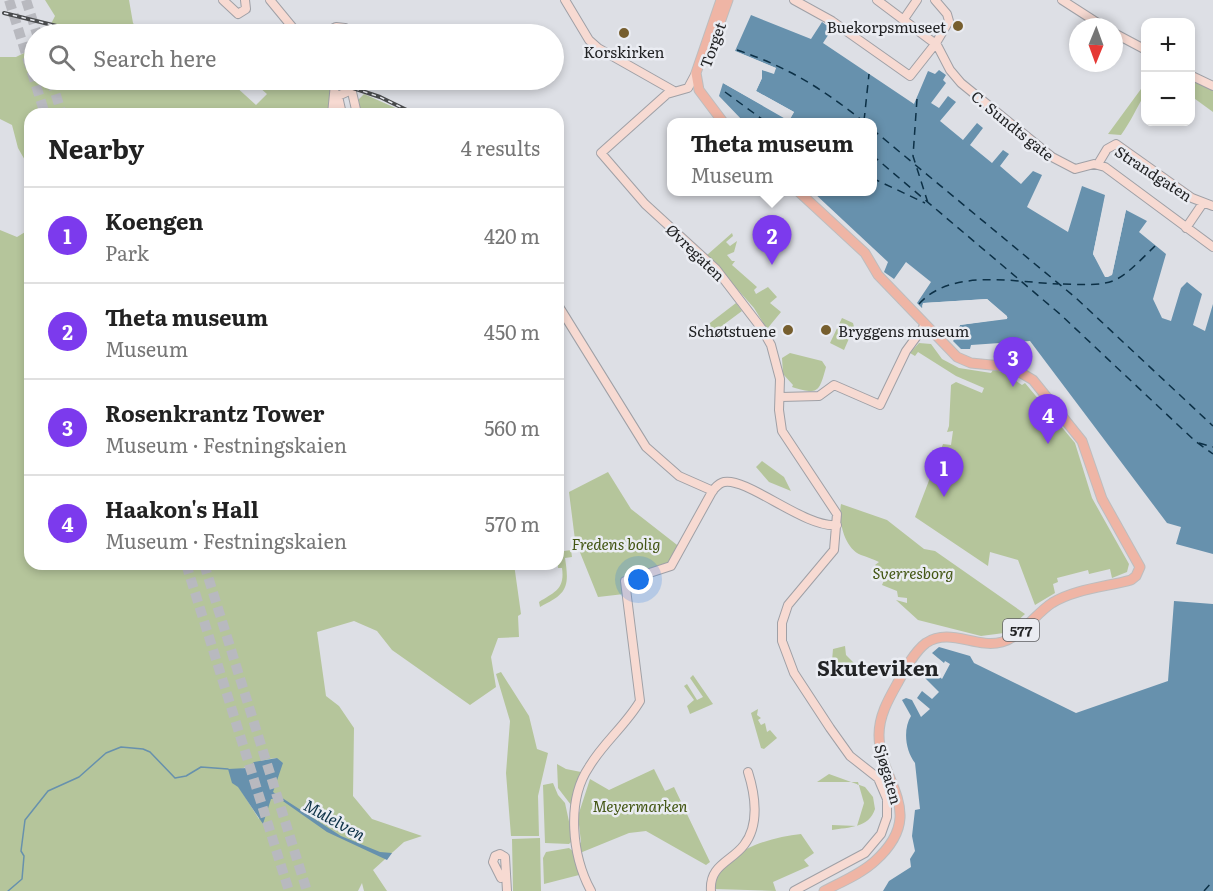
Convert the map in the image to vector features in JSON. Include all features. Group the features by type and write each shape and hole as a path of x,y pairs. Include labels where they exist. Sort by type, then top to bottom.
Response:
{"main road":[{"path":"223,0 238,14 246,9 245,0"},
{"path":"270,0 290,24"},
{"path":"565,0 589,40 598,48 674,91"},
{"name":"Torget","path":"720,118 699,90 696,73 721,0"},
{"name":"Torget","path":"699,90 705,63 728,0"},
{"path":"794,0 832,21 910,76 936,43 949,18 934,0"},
{"path":"878,0 936,43"},
{"path":"904,19 917,0"},
{"path":"1062,0 1090,18"},
{"path":"1123,38 1141,47"},
{"name":"C. Sundts gate","path":"936,43 943,57 963,84 1064,165 1074,169 1098,164"},
{"path":"924,58 943,57"},
{"path":"662,101 674,91 688,88 696,73"},
{"path":"1195,77 1213,86"},
{"path":"333,108 334,90"},
{"path":"662,101 699,90"},
{"path":"340,108 338,102 340,93 349,91 356,108"},
{"name":"Øvregaten","path":"662,101 602,150 603,158 640,199 723,277 769,340 781,392 779,415 782,431 818,488 831,503 837,514 837,525"},
{"name":"Strandgaten","path":"1098,164 1107,149 1116,144 1192,198 1213,206"},
{"path":"1098,164 1213,247"},
{"name":"577","path":"803,196 865,253 883,281 925,325"},
{"name":"Strandgaten","path":"1186,228 1203,203"},
{"path":"564,315 644,444 682,478 712,491"},
{"path":"781,392 819,396 834,386 880,405 906,351 925,325"},
{"name":"Sjøgaten","path":"824,891 870,866 882,854 894,836 900,805 896,788 881,752 880,720 889,699 923,645 947,636 986,643 1002,642 1017,633 1059,599 1134,578 1138,572 1138,561 1102,499 1083,441 1033,380 1011,367 971,363 957,357 925,325"},
{"path":"591,891 583,877 578,856 576,796 589,766 640,701 625,581 671,566 712,491 721,483 728,482 821,524 837,525 832,554 788,605 782,623 782,641 795,675 840,743 850,756 878,778 887,799 887,817 881,834 865,853 794,891"},
{"path":"711,891 714,872 744,845 750,831 754,802 747,772"},
{"path":"501,878 493,862 495,856 500,854 506,857 507,891"}],"green space":[{"path":"45,0 129,0 134,24 51,24 55,16"},
{"path":"24,53 24,90 240,90 256,105 267,94 262,90 335,90 334,97 338,108 24,108 24,158 18,148 12,125 0,119 0,57 16,57"},
{"path":"1195,80 1213,89 1213,112 1195,99"},
{"path":"1141,89 1141,101 1121,135 1108,134"},
{"path":"364,94 396,108 355,108 357,101"},
{"path":"0,230 17,237 24,233 24,570 515,570 521,614 518,616 519,637 498,638 491,657 496,687 470,705 392,650 377,631 354,621 317,632 326,696 339,706 354,728 353,796 372,819 422,836 404,842 373,870 387,891 364,891 362,883 358,891 0,891","holes":["277,758 259,819 230,773"]},
{"path":"732,233 733,236 726,242 730,246 737,241 734,252 727,255 735,261 732,265 757,287 754,290 756,294 768,287 777,297 770,303 781,312 767,329 754,308 707,255"},
{"path":"736,303 742,311 711,334 706,326"},
{"path":"842,318 853,323 854,327 844,350 830,343"},
{"path":"919,343 931,344 942,359 959,368 991,373 993,370 1003,372 1022,385 1025,383 1075,443 1092,498 1129,564 1127,572 1112,578 1110,569 1089,574 1088,570 1057,578 1058,582 1053,584 1055,593 1035,605 1018,560 990,552 988,566 915,517 943,444 951,445 953,431 947,432 951,385 956,382 982,393 984,388 956,376 918,352 915,356 910,353"},
{"path":"790,353 822,361 826,367 816,390 807,391 792,387 793,385 783,374 782,358"},
{"path":"762,461 784,477 791,491 769,482 756,467"},
{"name":"Fredens bolig","path":"608,472 631,509 681,548 671,566 625,581 624,594 598,597 575,540 569,492"},
{"name":"Sverresborg","path":"841,504 887,520 924,549 935,551 1025,614 1004,633 981,636 918,620 896,600 907,603 907,598 898,597 897,591 882,585 886,576 875,565 879,562 855,551 846,540 840,518"},
{"path":"571,550 572,557 565,558 567,577 564,589 556,598 540,607 539,602 558,589 563,575 564,551"},
{"path":"845,646 846,655 855,664 849,669 842,669 836,676 832,661 833,649"},
{"path":"501,672 529,716 537,749 548,753 538,796 539,836 511,836 506,773 510,721 496,674"},
{"path":"693,675 713,704 690,714 687,706 694,700 684,686 687,684 697,700 703,697 690,678"},
{"path":"758,709 757,715 761,718 758,720 761,725 765,723 767,732 770,730 777,738 764,749 761,748 751,713"},
{"path":"557,764 566,769 581,772 571,805 558,788"},
{"name":"Meyermarken","path":"654,769 665,791 674,787 710,862 706,865 646,831 629,833 575,855 579,875 544,884 543,858 546,852 569,848 574,852 581,842 578,816 590,779 609,790"},
{"path":"829,774 851,782 817,782"},
{"path":"553,783 558,795 565,803 573,840 569,844 545,843 543,785"},
{"path":"859,785 865,787 873,797 875,809 868,820 857,826 864,803"},
{"path":"832,825 856,826 851,827 832,830"},
{"path":"801,834 814,853 804,860 809,866 773,882 776,891 714,889 725,865 735,856 760,843"},
{"path":"540,838 541,891 513,891 512,839"}],"water":[{"path":"751,15 811,39 822,22 832,29 823,43 914,104 928,71 935,74 939,70 946,75 943,80 946,83 931,103 939,108 948,96 956,102 940,121 963,140 977,123 983,128 970,145 992,163 1003,150 1009,154 1000,166 1021,184 1033,171 1042,175 1027,207 1068,232 1082,186 1105,195 1093,254 1106,275 1112,275 1126,210 1147,221 1139,232 1166,254 1153,299 1162,318 1171,321 1181,288 1187,282 1202,294 1193,325 1205,331 1213,304 1213,554 1176,544 1181,527 1167,523 1030,341 971,345 970,349 961,349 953,341 960,325 1007,319 1007,316 987,299 924,303 922,308 917,303 931,282 906,262 894,279 884,272 888,262 817,196 877,196 877,118 790,118 794,112 756,91 762,78 762,70 773,72 776,68 735,51"},
{"path":"723,83 785,118 740,118 719,96"},
{"path":"1174,601 1213,604 1213,891 883,891 889,881 911,867 910,859 915,851 912,836 915,810 920,809 915,763 906,740 908,721 911,716 902,700 906,698 912,700 921,717 930,709 917,698 922,691 932,699 939,692 923,676 931,668 942,679 950,664 945,661 944,663 932,653 939,647 970,656 974,663 1076,713 1168,681"},
{"path":"277,758 283,763 273,792 341,836 380,852 392,853 387,860 327,832 280,799 271,799 263,824 238,787 232,783 228,769 247,768 254,762"}],"pier":[{"path":"735,51 776,68 774,74 762,70 762,78 756,91 794,112 791,118 784,118 723,83 725,80 788,116 790,113 753,92 760,68 771,69 736,54"},
{"path":"1105,198 1108,200 1097,253 1109,274 1124,208 1126,210 1112,275 1108,277 1105,277 1093,254"},
{"path":"987,299 1008,318 960,325 953,341 951,339 959,322 1003,316 986,302 926,306 924,310 922,306 923,303"}],"waterway":[{"path":"8,891 22,879 24,856 21,851 25,820 48,791 79,777 106,753 121,747 143,749 150,752 175,778 186,776 201,767 228,769"}],"ferry route":[{"path":"737,50 773,64 804,80 859,118"},
{"path":"864,118 869,74"},
{"path":"725,92 761,118"},
{"path":"917,99 913,156 928,203"},
{"path":"877,133 1076,298 1213,426"},
{"path":"877,159 1061,315 1195,441 1213,454"},
{"path":"877,180 925,203"},
{"path":"1063,284 1095,284 1115,280 1132,268 1155,246"},
{"path":"919,304 932,293 948,285 965,281 1003,280 1058,284"},
{"path":"1199,443 1213,447"},
{"path":"1204,891 1213,881"}],"tunnel":[{"path":"9,0 24,48"},
{"path":"26,0 34,24"},
{"path":"37,90 43,108"},
{"path":"54,90 60,108"},
{"path":"188,570 289,891"},
{"path":"206,570 307,891"}],"railway":[{"path":"4,13 49,24"},
{"path":"359,90 403,108"}],"place":[{"name":"Buekorpsmuseet","path":"958,26"},
{"name":"Korskirken","path":"624,33"},
{"name":"Theta museum","path":"772,265"},
{"name":"Schøtstuene","path":"788,330"},
{"name":"Bryggens museum","path":"826,330"},
{"name":"Rosenkrantz Tower","path":"1013,387"},
{"name":"Haakon's Hall","path":"1048,444"},
{"name":"Koengen","path":"944,497"}],"district":[{"name":"Skuteviken","path":"878,666"}],"water label":[{"name":"Mulelven","path":"335,819"}]}
